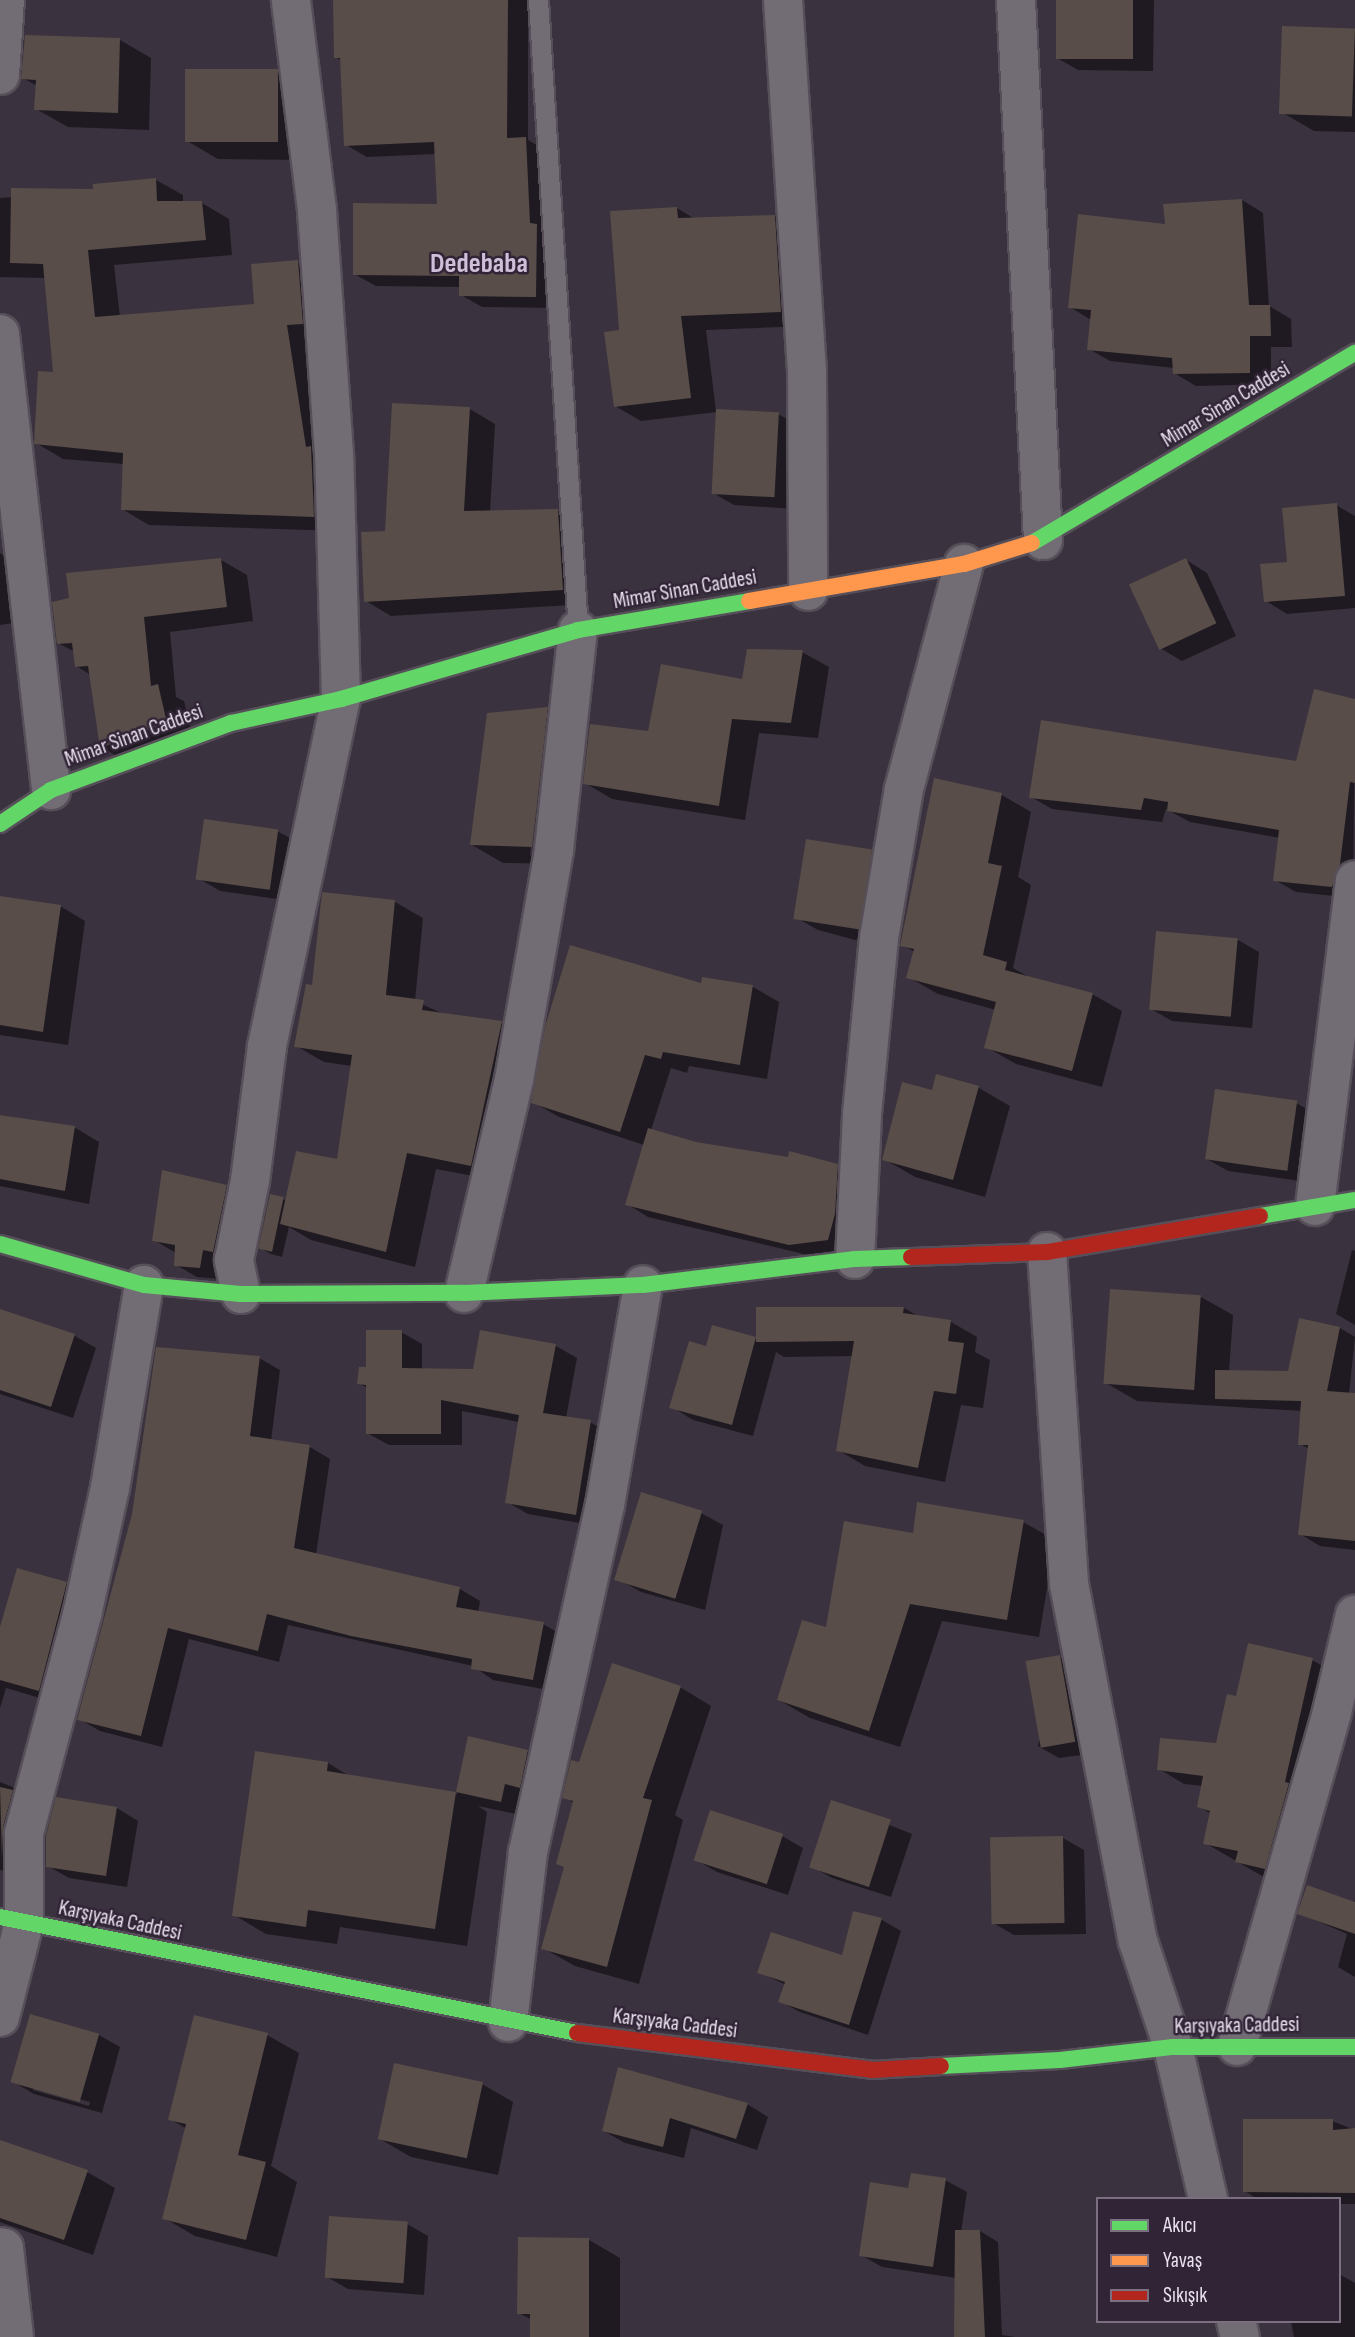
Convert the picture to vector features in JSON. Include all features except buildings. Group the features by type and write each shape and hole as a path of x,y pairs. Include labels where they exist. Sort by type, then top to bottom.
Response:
{"street":[{"path":"0,75 5,0"},
{"path":"241,1294 234,1260 250,1181 267,1046 341,699 334,440 317,210 291,0"},
{"path":"783,0 807,371 808,591"},
{"path":"1016,0 1043,540"},
{"path":"0,334 51,790"},
{"name":"Mimar Sinan Caddesi","path":"0,824 51,790 231,723 341,699 578,630 964,564 1043,540 1355,353"},
{"path":"855,1259 862,1114 879,938 904,789 964,564"},
{"path":"464,1293 514,1080 552,864 578,630"},
{"path":"1315,1206 1355,880"},
{"path":"0,1244 144,1284 241,1294 464,1293 643,1285 855,1259 1047,1252 1355,1200"},
{"path":"1047,1252 1069,1584 1138,1941 1173,2047 1208,2197"},
{"path":"0,2017 24,1833 96,1551 144,1284"},
{"path":"508,2022 528,1852 606,1505 643,1285"},
{"path":"1237,2046 1332,1712 1355,1615"},
{"name":"Karşıyaka Caddesi","path":"12,1920 508,2022 872,2070 1060,2060 1173,2047 1355,2047"},
{"path":"0,2247 4,2248 14,2337"}],"lane":[{"path":"538,0 578,630"}],"traffic: fast":[{"path":"1032,543 1355,353"},
{"path":"0,824 51,790 231,723 341,699 578,630 749,601"},
{"path":"1260,1216 1355,1200"},
{"path":"0,1244 144,1285 241,1294 464,1293 643,1285 855,1259 911,1257"},
{"path":"0,1917 577,2033"},
{"path":"941,2066 1060,2060 1173,2047 1355,2047"}],"traffic: slow":[{"path":"749,601 964,564 1032,543"}],"traffic: jam":[{"path":"911,1257 1047,1252 1260,1216"},
{"path":"577,2033 872,2070 941,2066"}],"district":[{"name":"Dedebaba","path":"479,264"}]}
